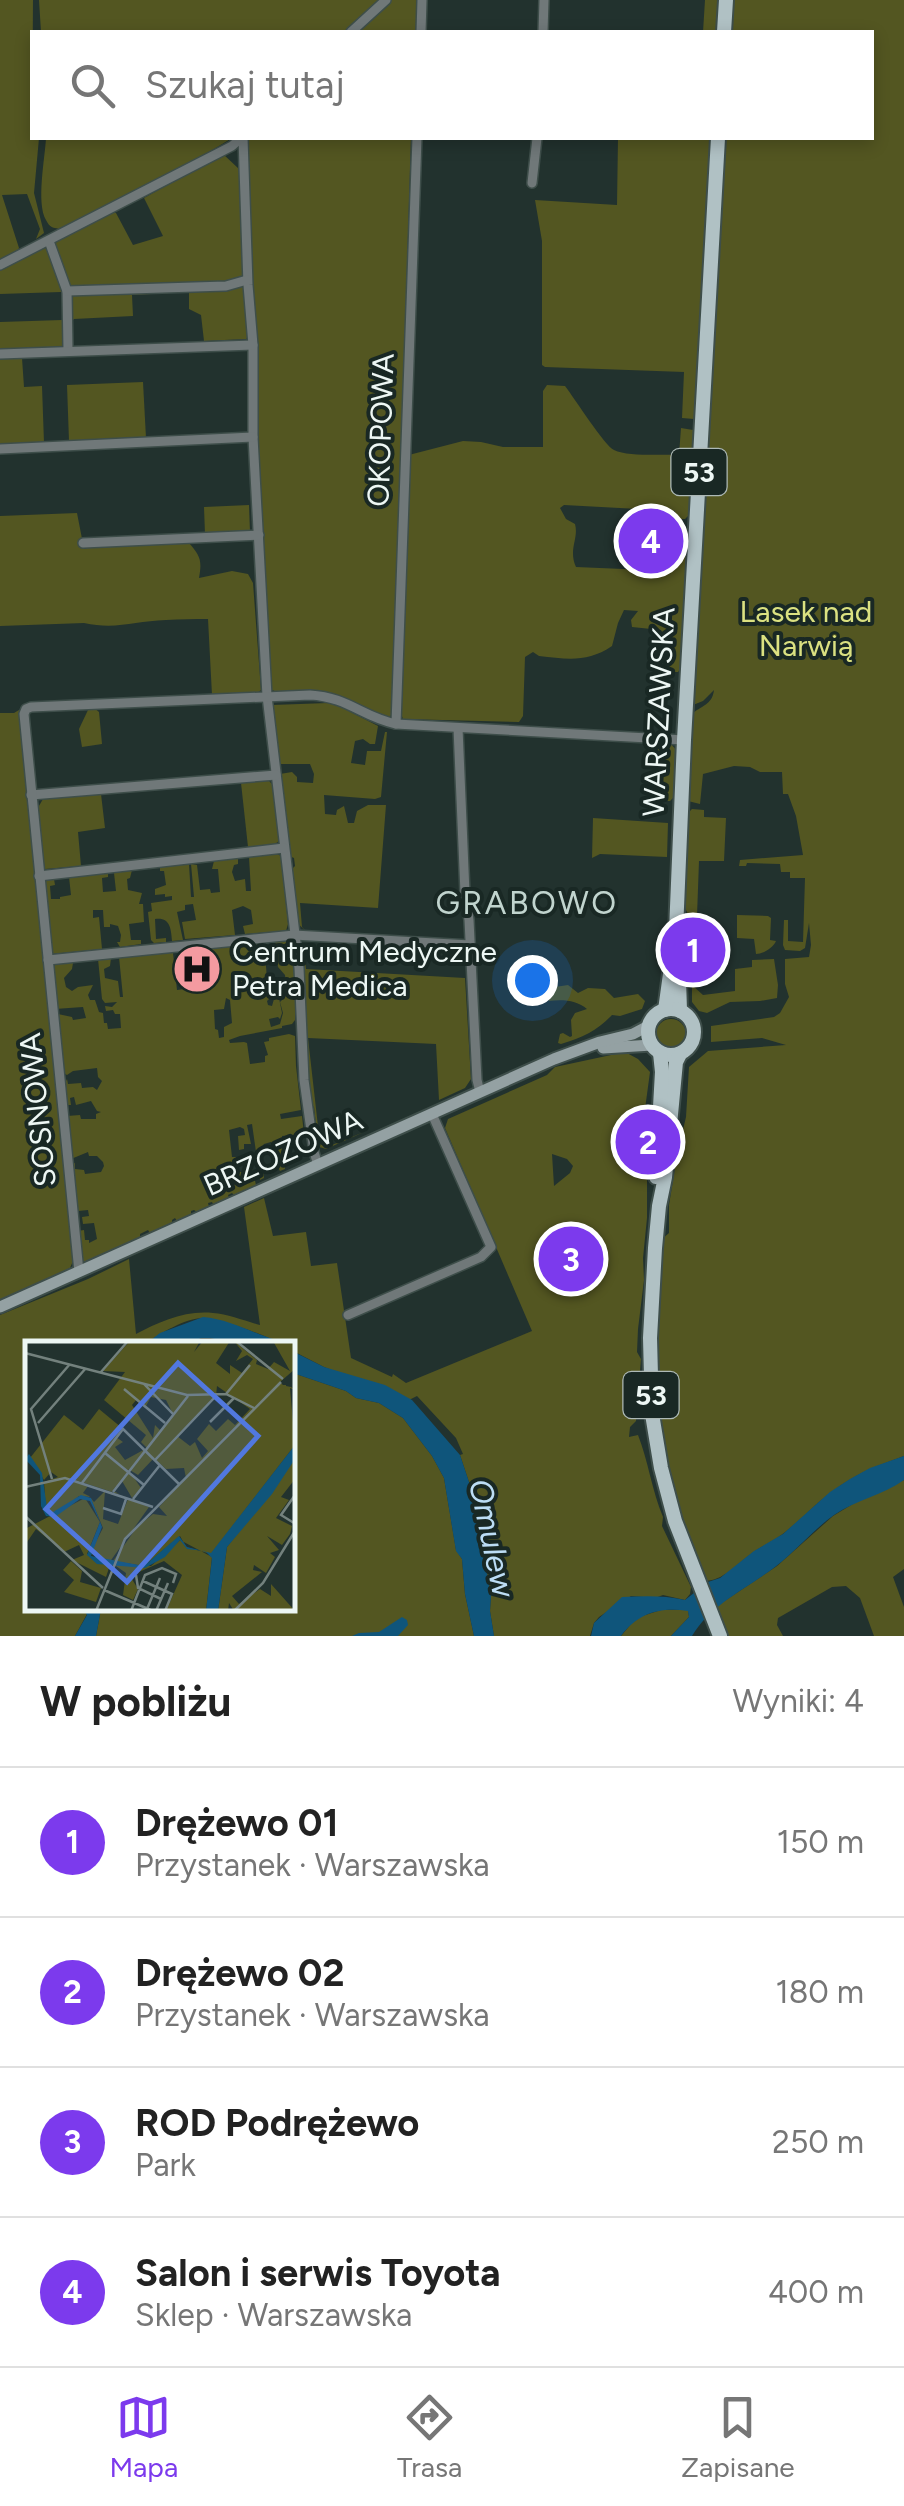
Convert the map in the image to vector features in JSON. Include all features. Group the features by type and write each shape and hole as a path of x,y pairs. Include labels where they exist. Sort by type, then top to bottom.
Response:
{"main road":[{"path":"724,30 726,0"},
{"name":"WARSZAWSKA","path":"672,1010 718,140"},
{"path":"650,1024 658,1014 672,1010"},
{"name":"53","path":"672,1010 688,1017 694,1030 691,1045 676,1062 659,1206 650,1338 652,1414 667,1494 718,1630"},
{"name":"53","path":"650,1024 648,1034 662,1072 656,1192 659,1206"},
{"name":"BRZOZOWA","path":"0,1308 554,1059 633,1034 650,1024"},
{"name":"BRZOZOWA","path":"588,1047 656,1049"},
{"path":"656,1049 671,1056 680,1054"}],"street":[{"path":"354,30 386,0"},
{"path":"421,30 422,0"},
{"path":"542,30 544,0"},
{"path":"0,266 240,140"},
{"path":"242,140 253,345 252,437 267,696 299,968 304,1081 318,1164"},
{"name":"OKOPOWA","path":"396,724 417,140"},
{"path":"532,183 537,140"},
{"path":"48,241 67,291 68,350"},
{"path":"67,291 226,286 248,280"},
{"path":"0,354 253,345"},
{"path":"0,449 252,437"},
{"path":"83,543 259,535"},
{"path":"267,696 332,697 396,724 684,740"},
{"name":"SOSNOWA","path":"79,1272 24,714 31,707 267,696"},
{"path":"458,728 476,1080 480,1092"},
{"path":"32,795 276,775"},
{"path":"39,876 284,848"},
{"path":"48,960 294,935 470,945"},
{"path":"348,1315 481,1257 491,1247 432,1114"}],"green space":[{"path":"0,0 33,0 30,140 39,140 34,193 44,233 36,239 40,229 27,194 2,195 19,248 0,260"},
{"path":"39,0 381,0 350,30 41,30"},
{"path":"391,0 417,0 417,30 358,30"},
{"path":"705,0 720,0 718,30 703,30"},
{"name":"Lasek nad Narwią","path":"731,0 904,0 904,1456 850,1480 729,1572 704,1581 667,1461 655,1369 661,1240 669,1233 669,1205 686,1117 689,1067 708,1051 786,1045 762,1038 711,1042 711,1026 780,1013 789,997 785,959 809,957 811,945 809,923 805,948 785,950 783,945 784,920 788,920 788,941 803,942 805,878 790,878 790,872 781,872 780,864 739,866 740,860 803,855 796,816 788,794 783,794 782,772 734,766 703,774 700,804 688,801 691,715 708,702 714,690 693,705 724,140 874,140 874,30 729,30"},
{"path":"46,140 229,140 165,179 59,229 47,223 43,212"},
{"path":"411,140 401,457 463,441 543,447 543,391 547,385 565,386 604,440 620,452 679,455 681,428 693,430 696,436 691,513 685,519 675,519 675,511 564,505 560,508 566,519 575,524 576,567 665,568 671,565 673,533 668,527 688,529 678,672 670,668 661,630 632,627 631,620 638,611 624,610 612,646 603,651 577,659 539,656 533,652 525,657 523,716 519,722 403,719 400,711 389,718 336,695 270,689 247,141"},
{"path":"618,140 712,140 694,419 682,418 684,372 542,365 542,241 535,200 617,205"},
{"path":"223,154 239,169 249,337 204,341 201,315 189,309 189,292 132,295 133,316 71,322 53,242 113,212 133,245 163,236 144,198"},
{"path":"46,245 63,288 61,292 0,294 0,268"},
{"path":"62,320 66,343 63,347 0,352 0,322"},
{"path":"19,355 24,387 42,386 44,443 0,446 0,356"},
{"path":"143,382 146,438 69,441 67,385"},
{"path":"249,505 250,532 205,534 204,507"},
{"path":"77,513 84,549 188,542 200,559 199,578 232,571 248,574 253,583 261,690 255,695 212,695 208,619 0,626 0,516"},
{"path":"328,703 378,726 375,744 363,739 355,741 351,763 365,765 367,751 381,751 387,732 381,797 324,795 325,814 336,815 344,806 348,823 354,823 357,811 368,805 386,805 378,908 300,903 302,927 306,931 297,923 291,870 295,866 294,858 289,856 280,774 292,772 297,782 313,783 314,774 310,764 280,764 272,705"},
{"path":"94,708 99,712 102,744 82,747 79,729 88,710"},
{"path":"19,710 73,1261 70,1268 0,1301 0,713"},
{"path":"655,744 671,744 677,751 674,797 670,801 659,801 660,783 655,777 659,748"},
{"path":"268,780 272,784 279,841 248,847 241,783"},
{"path":"101,794 105,828 78,832 81,866 45,869 36,811 43,799"},
{"path":"692,809 704,810 704,817 726,818 724,861 699,861 697,916 688,914 685,908 686,815"},
{"path":"593,818 668,823 667,857 600,854 592,858"},
{"path":"281,856 286,931 245,934 243,926 253,924 251,910 243,906 232,910 235,935 185,939 182,922 196,920 193,904 177,912 183,940 172,941 169,924 155,919 156,939 166,938 166,942 151,940 151,903 172,900 172,896 155,895 155,889 166,885 160,867 189,864 194,897 191,864 197,865 200,890 220,892 218,869 212,869 214,861 238,858 232,872 235,881 245,879 246,891 251,891 249,857"},
{"path":"132,870 127,879 128,890 142,893 139,904 143,904 144,922 129,924 131,940 141,940 141,944 120,947 118,926 104,927 103,910 93,910 93,918 99,917 102,949 51,954 43,887 46,880 54,879 51,899 60,899 71,895 69,877 108,873 108,877 102,878 103,892 116,891 114,873"},
{"path":"737,915 771,918 770,940 775,944 756,954 754,939 737,938"},
{"path":"695,923 705,924 704,963 693,963"},
{"path":"275,942 291,944 295,1020 282,1028 229,1040 247,1043 250,1064 265,1062 268,1055 264,1042 269,1038 295,1036 301,1110 280,1114 281,1119 302,1116 304,1134 282,1136 285,1169 280,1171 274,1160 275,1146 271,1142 264,1144 264,1178 260,1180 252,1124 247,1125 251,1144 244,1144 244,1149 239,1150 238,1136 245,1135 244,1129 229,1130 238,1172 251,1172 250,1158 256,1185 208,1203 209,1207 191,1211 177,1221 175,1218 172,1223 150,1233 148,1230 140,1238 82,1263 78,1231 84,1230 89,1243 97,1239 94,1223 83,1224 82,1217 89,1216 88,1210 78,1211 78,1225 72,1164 85,1174 101,1172 104,1166 88,1152 71,1159 67,1116 96,1119 101,1112 91,1101 76,1105 74,1097 70,1098 71,1105 67,1105 65,1083 67,1079 68,1084 81,1083 82,1088 97,1090 102,1081 97,1068 67,1075 62,1072 58,1014 73,1020 86,1018 83,1007 55,1009 52,970 56,963 73,963 64,978 66,987 72,991 93,985 88,995 103,1013 104,1023 108,1029 121,1028 120,1014 106,1011 105,1006 112,1007 117,1002 105,1003 102,999 98,959 111,958 110,966 104,969 105,978 118,981 123,997 119,957 180,950 173,953 177,990 206,986 203,948 189,949 259,943 266,965 268,1005 279,998 282,1013 280,1019 269,1019 271,1027 280,1024 283,1013 280,1002 287,995","holes":["226,998 230,1000 232,1023 224,1027 224,1037 219,1038 214,1010 224,1009"]},
{"path":"304,943 306,969 465,978 471,1079 465,1088 439,1100 436,1044 308,1038 320,1144 327,1147 364,1132 326,1149 316,1146 305,1057 300,948"},
{"path":"774,959 777,998 730,1002 707,1013 699,1011 692,1002 692,985 703,995 735,991 735,969 752,967 752,960"},
{"path":"568,985 578,993 588,988 605,989 614,998 638,994 645,1001 642,1009 612,1015 589,1033 561,1044 560,1034 572,1036 571,1020 575,1013 587,1009 569,1001 549,1001 548,993 555,987"},
{"path":"671,1019 682,1023 686,1034 682,1045 671,1049 660,1045 656,1034 660,1023"},
{"path":"625,1052 650,1072 640,1146 642,1159 647,1157 644,1280 637,1352 641,1359 636,1421 630,1427 629,1437 638,1435 663,1517 662,1526 691,1587 685,1600 663,1595 631,1596 599,1617 590,1636 494,1636 477,1506 460,1455 463,1454 456,1438 417,1396 409,1400 324,1367 295,1352 295,1341 274,1341 220,1321 197,1318 150,1341 25,1341 25,1611 87,1614 75,1636 0,1636 0,1315 129,1259 136,1334 192,1313 225,1315 260,1325 244,1207 264,1198 273,1236 306,1232 311,1266 337,1263 351,1358 406,1383 532,1331 445,1128 448,1119 547,1075 555,1067","holes":["552,1154 567,1159 573,1166 570,1173 554,1186"]},
{"path":"295,1374 379,1403 403,1418 444,1478 474,1636 96,1636 101,1611 295,1611"},
{"path":"904,1480 904,1569 893,1577 904,1607 904,1636 874,1636 860,1598 846,1586 832,1587 778,1618 783,1636 727,1636 717,1606 777,1566 833,1516"},
{"path":"661,1610 688,1610 689,1617 671,1636 621,1636 636,1618"}],"water":[{"path":"203,1317 277,1341 150,1341 160,1333"},
{"path":"295,1352 324,1367 385,1385 412,1400 460,1455 477,1506 494,1636 474,1636 444,1478 432,1456 403,1418 379,1403 356,1398 295,1374"},
{"path":"904,1456 904,1480 834,1515 775,1567 719,1606 692,1636 671,1636 689,1617 688,1611 678,1610 642,1617 621,1636 591,1636 594,1623 622,1597 685,1600 783,1534 830,1492 870,1468"},
{"path":"84,1611 101,1611 96,1636 75,1636 87,1615"},
{"path":"402,1617 408,1625 398,1636 352,1636 379,1632"}],"place":[{"name":"Salon i serwis Toyota","path":"651,541"},
{"name":"Drężewo 01","path":"693,950"},
{"name":"Centrum Medyczne Petra Medica","path":"197,969"},
{"name":"Drężewo 02","path":"648,1142"},
{"name":"ROD Podrężewo","path":"571,1259"}],"district":[{"name":"GRABOWO","path":"527,903"}],"water label":[{"name":"Omulew","path":"492,1538"}]}
